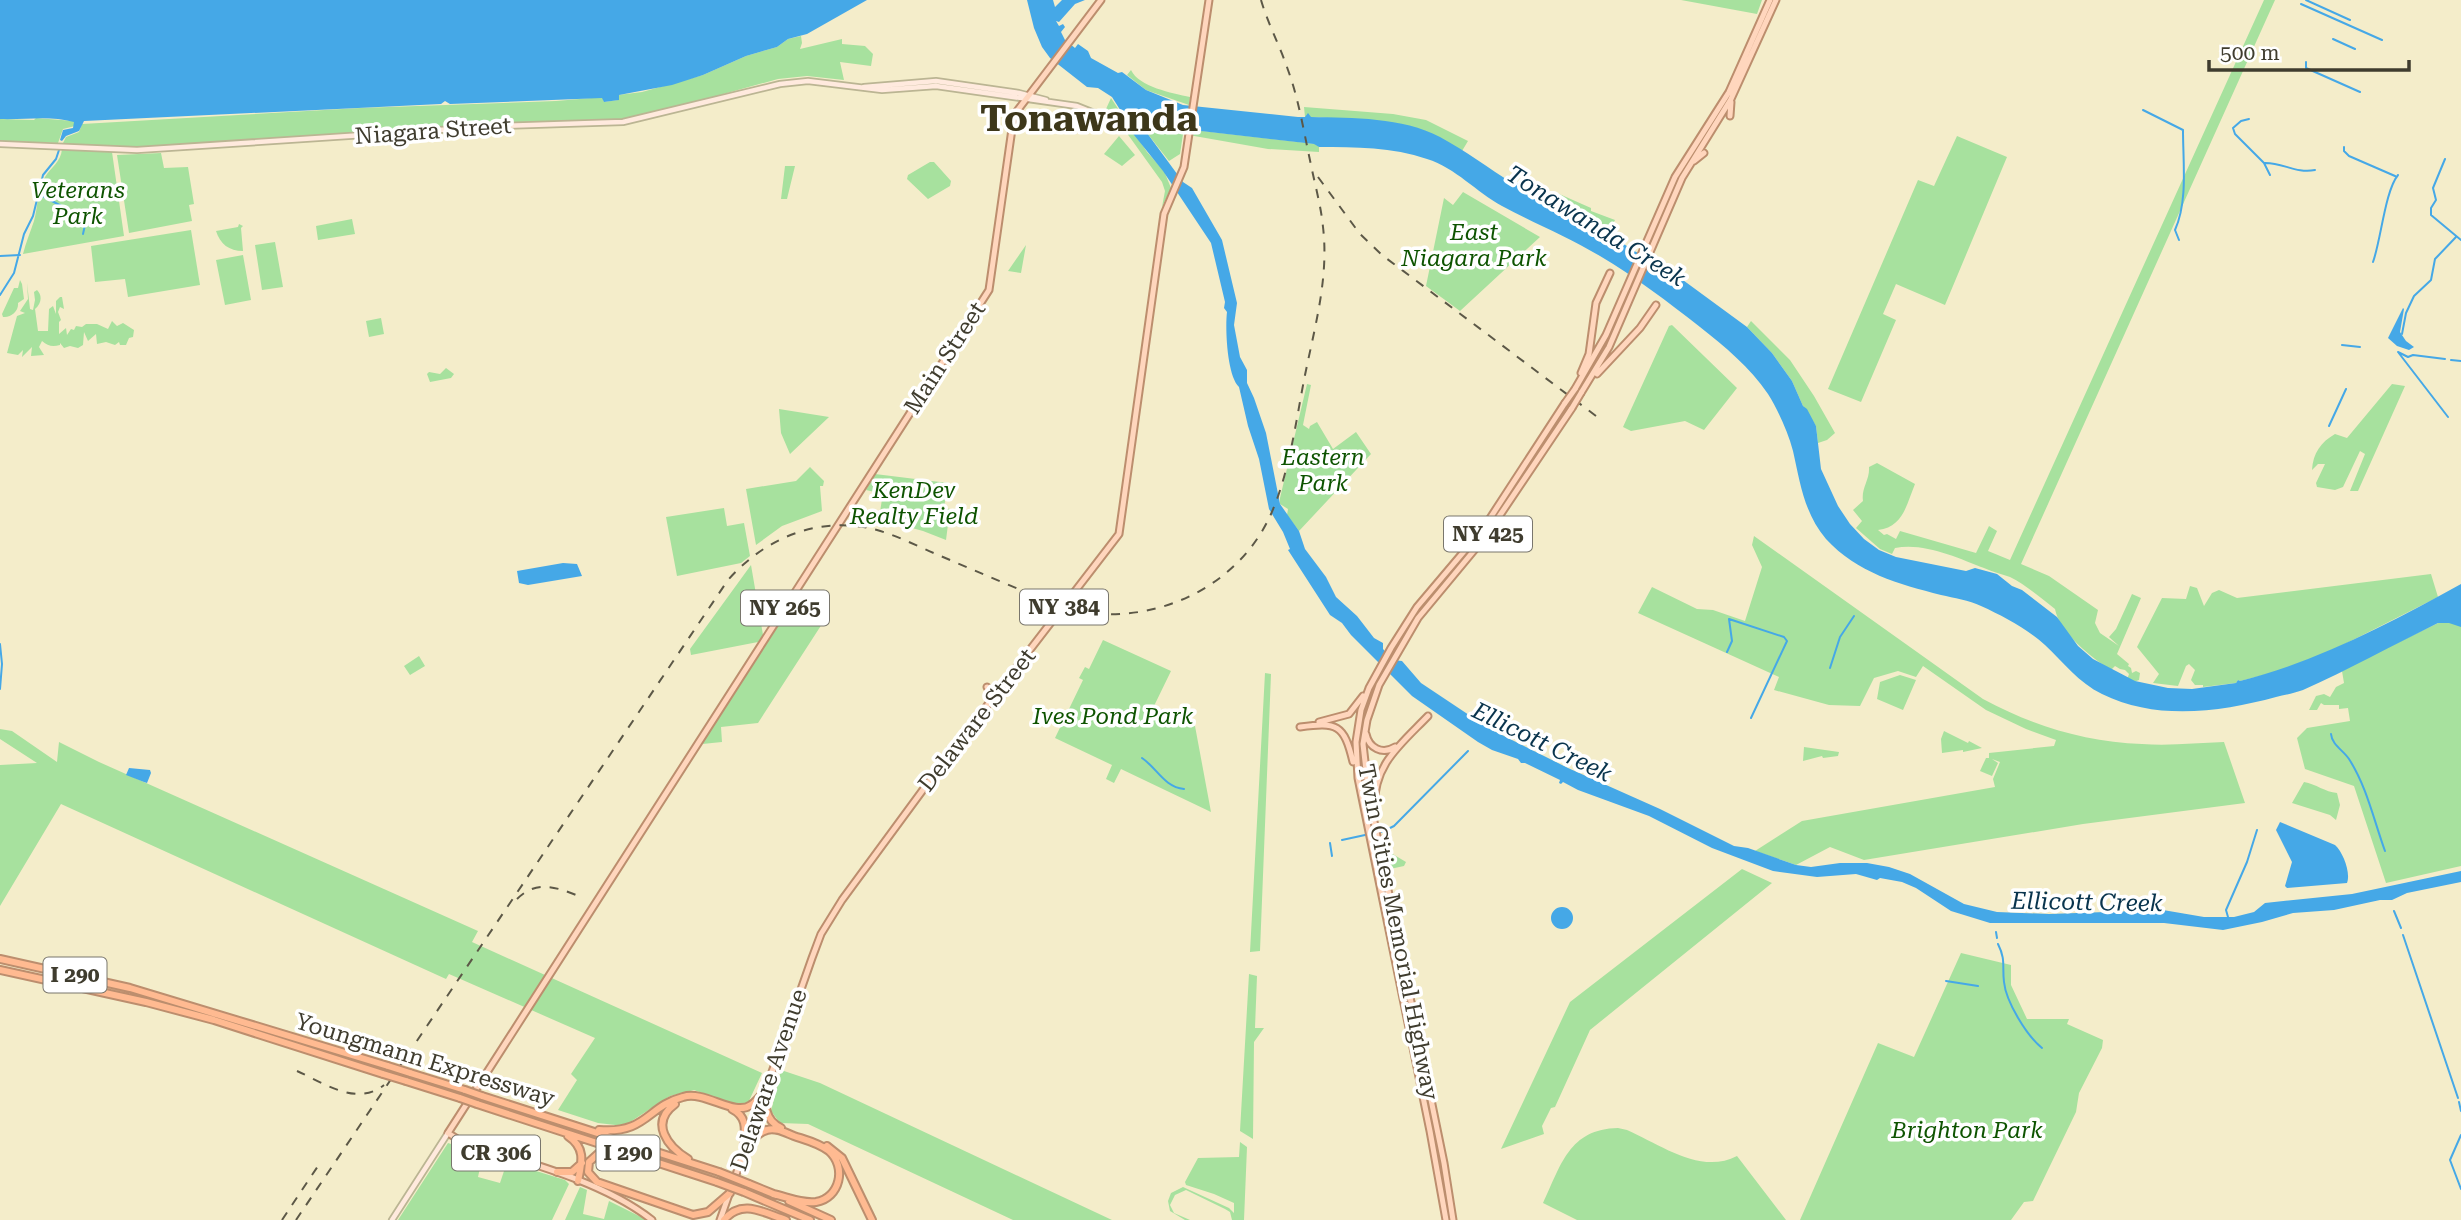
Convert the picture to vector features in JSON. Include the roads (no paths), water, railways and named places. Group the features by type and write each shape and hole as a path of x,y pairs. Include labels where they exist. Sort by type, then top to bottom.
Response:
{"highway":[{"name":"Youngmann Expressway","path":"0,960 130,988 388,1066 719,1172 831,1220"},
{"name":"Youngmann Expressway","path":"0,970 214,1020 717,1182 810,1220"},
{"path":"584,1128 617,1131 630,1128 677,1099 689,1096 704,1097 745,1108 752,1105 766,1089"},
{"path":"766,1089 765,1105 770,1120 783,1129 823,1144 842,1158 872,1220"},
{"path":"695,1164 670,1146 663,1130 670,1107 686,1098 704,1100 740,1114 746,1126 744,1152"},
{"path":"540,1125 572,1139 586,1161 588,1172 597,1182 688,1214 699,1215 708,1212 730,1193"},
{"path":"744,1152 760,1134 768,1129 776,1129 816,1144 835,1157 840,1177 833,1193 822,1201 809,1202 773,1194"},
{"path":"557,1172 574,1171 604,1152 629,1153"},
{"path":"578,1181 586,1161"},
{"path":"722,1220 732,1211 744,1208 786,1220"}],"main road":[{"name":"NY 265","path":"1026,97 1101,0"},
{"name":"Delaware Street","path":"818,941 836,908 1119,534 1164,214 1184,167 1209,0"},
{"name":"Twin Cities Memorial Highway","path":"1453,1220 1444,1163 1374,822 1362,753 1365,728 1379,685 1418,618 1486,536 1572,408 1609,346 1689,166 1731,99 1775,1"},
{"name":"Twin Cities Memorial Highway","path":"1446,1220 1358,778 1355,751 1361,710 1369,688 1417,607 1483,529 1594,358 1679,170 1729,92 1775,1"},
{"name":"Niagara Street","path":"0,144 137,150 487,127 623,122 794,81 862,87 936,81 1079,106 1097,114"},
{"name":"Main Street","path":"447,1133 989,290 1014,115 1026,97"},
{"path":"1730,116 1731,99"},
{"path":"1689,166 1704,153"},
{"path":"1574,388 1588,354 1596,303 1610,273"},
{"path":"1582,392 1605,363 1640,328 1656,305"},
{"path":"986,687 996,694"},
{"path":"1358,778 1346,737 1341,730 1324,724 1300,727 1349,713 1369,688"},
{"path":"1365,728 1367,740 1371,745 1387,751 1427,715 1381,769 1374,792 1374,822"},
{"name":"Delaware Avenue","path":"722,1220 818,941"},
{"name":"NY 265","path":"392,1220 447,1133"},
{"name":"CR 306","path":"447,1133 462,1142 557,1172 630,1206 652,1220"}],"water":[{"path":"0,0 867,0 807,34 788,39 777,47 672,85 619,95 619,100 604,102 602,98 450,104 445,101 441,104 84,121 79,131 66,136 62,141 63,130 73,128 74,122 46,118 0,119"},
{"name":"Tonawanda Creek","path":"1027,0 1053,0 1055,7 1062,0 1085,0 1075,4 1059,22 1056,21 1059,26 1063,24 1065,27 1061,32 1065,40 1075,48 1078,44 1088,51 1091,58 1118,73 1122,72 1146,90 1183,105 1298,117 1305,117 1308,113 1311,117 1377,120 1425,130 1450,142 1514,184 1515,182 1561,204 1634,251 1657,261 1747,327 1772,353 1792,381 1816,426 1821,469 1838,506 1864,539 1879,550 1896,557 1966,571 1975,568 1997,574 2057,617 2078,646 2093,659 2135,681 2168,688 2192,689 2236,683 2238,680 2269,673 2326,652 2381,627 2461,584 2461,627 2438,623 2303,690 2211,710 2166,711 2123,702 2086,684 2038,639 2006,618 1972,602 1879,576 1838,551 1813,519 1804,497 1786,429 1761,384 1737,358 1700,327 1600,256 1502,206 1447,168 1414,155 1374,148 1319,147 1314,144 1149,125 1147,133 1183,182 1192,188 1222,240 1237,303 1234,325 1240,357 1247,370 1247,383 1266,433 1280,504 1299,531 1305,549 1326,577 1336,597 1357,616 1374,638 1383,643 1383,649 1393,660 1402,661 1421,683 1490,729 1734,846 1748,848 1796,865 1811,867 1867,863 1889,867 1910,874 1964,904 1997,912 2049,914 2163,910 2204,917 2234,917 2254,912 2265,903 2352,894 2461,871 2461,882 2407,893 2392,900 2334,910 2293,913 2223,930 2164,923 1990,923 1951,911 1902,882 1880,878 1877,880 1856,874 1817,877 1773,871 1712,848 1649,816 1563,782 1561,784 1560,780 1478,742 1412,696 1342,623 1330,615 1288,550 1290,549 1283,532 1269,509 1259,459 1239,387 1229,363 1227,312 1211,243 1163,171 1130,130 1112,97 1098,88 1087,87 1050,58 1034,28"},
{"path":"2403,308 2400,332 2414,347 2409,350 2397,346 2388,338"},
{"path":"563,563 577,564 582,576 528,585 519,583 517,571"},
{"path":"129,768 150,770 147,783 126,775"},
{"path":"2280,822 2335,845 2346,863 2347,883 2287,888 2285,886 2292,862 2276,830"},
{"path":"1562,907 1570,910 1573,918 1570,926 1562,929 1554,926 1551,918 1554,910"}],"waterway":[{"path":"2306,0 2350,20"},
{"path":"2301,4 2382,40"},
{"path":"2333,39 2355,49"},
{"path":"2306,62 2306,68 2360,92"},
{"path":"2143,110 2183,130 2182,207 2175,230 2179,240"},
{"path":"2249,119 2241,121 2233,128 2235,134 2264,163 2270,175"},
{"path":"2344,147 2349,156 2395,176"},
{"path":"0,295 14,273 43,175 56,159 59,150"},
{"path":"2445,159 2433,188 2436,200 2431,208 2431,215 2461,240"},
{"path":"2264,163 2315,170"},
{"path":"2373,262 2386,204 2398,175"},
{"path":"37,193 65,208 67,213 85,225 83,234"},
{"path":"2402,334 2406,313 2414,296 2431,280 2435,259 2456,237"},
{"path":"0,256 20,255"},
{"path":"2342,345 2360,347"},
{"path":"2445,359 2413,355 2408,357 2398,352 2448,417"},
{"path":"2451,360 2461,361"},
{"path":"2329,426 2346,389"},
{"path":"1830,668 1840,637 1854,616"},
{"path":"1727,652 1732,641 1729,619 1784,637 1787,641 1751,718"},
{"path":"0,644 0,689"},
{"path":"2331,734 2361,781 2385,851"},
{"path":"1382,832 1394,826 1468,751"},
{"path":"1142,758 1171,785 1184,789"},
{"path":"2228,917 2226,910 2247,862 2257,830"},
{"path":"1342,840 1365,835"},
{"path":"1330,843 1332,856"},
{"path":"2394,911 2401,928"},
{"path":"1996,932 1997,938"},
{"path":"2403,935 2458,1098"},
{"path":"1998,944 2003,959 2004,982 2013,1009 2042,1048"},
{"path":"1946,981 1978,986"},
{"path":"2459,1102 2461,1111"},
{"path":"2461,1135 2450,1160 2461,1189"}],"railway":[{"path":"296,1220 728,580 759,552 795,533 835,525 856,526 892,535 1051,603 1081,612 1103,614 1155,609 1202,590 1224,575 1258,537 1278,498 1292,445 1317,320 1324,264 1321,211 1298,105 1288,70 1261,0"},
{"path":"1318,177 1360,234 1382,255 1600,419"},
{"path":"517,899 538,887 560,889 576,895"},
{"path":"297,1071 329,1087 352,1093 363,1094 384,1085"},
{"path":"282,1220 318,1166"}],"district":[{"name":"Tonawanda","path":"1089,118"}],"park label":[{"name":"Veterans Park","path":"78,203"},
{"name":"East Niagara Park","path":"1474,245"},
{"name":"Eastern Park","path":"1323,470"},
{"name":"KenDev Realty Field","path":"914,503"},
{"name":"Ives Pond Park","path":"1113,716"},
{"name":"Brighton Park","path":"1967,1130"}],"water label":[{"name":"Ellicott Creek","path":"1542,742"},
{"name":"Ellicott Creek","path":"2087,902"}]}
